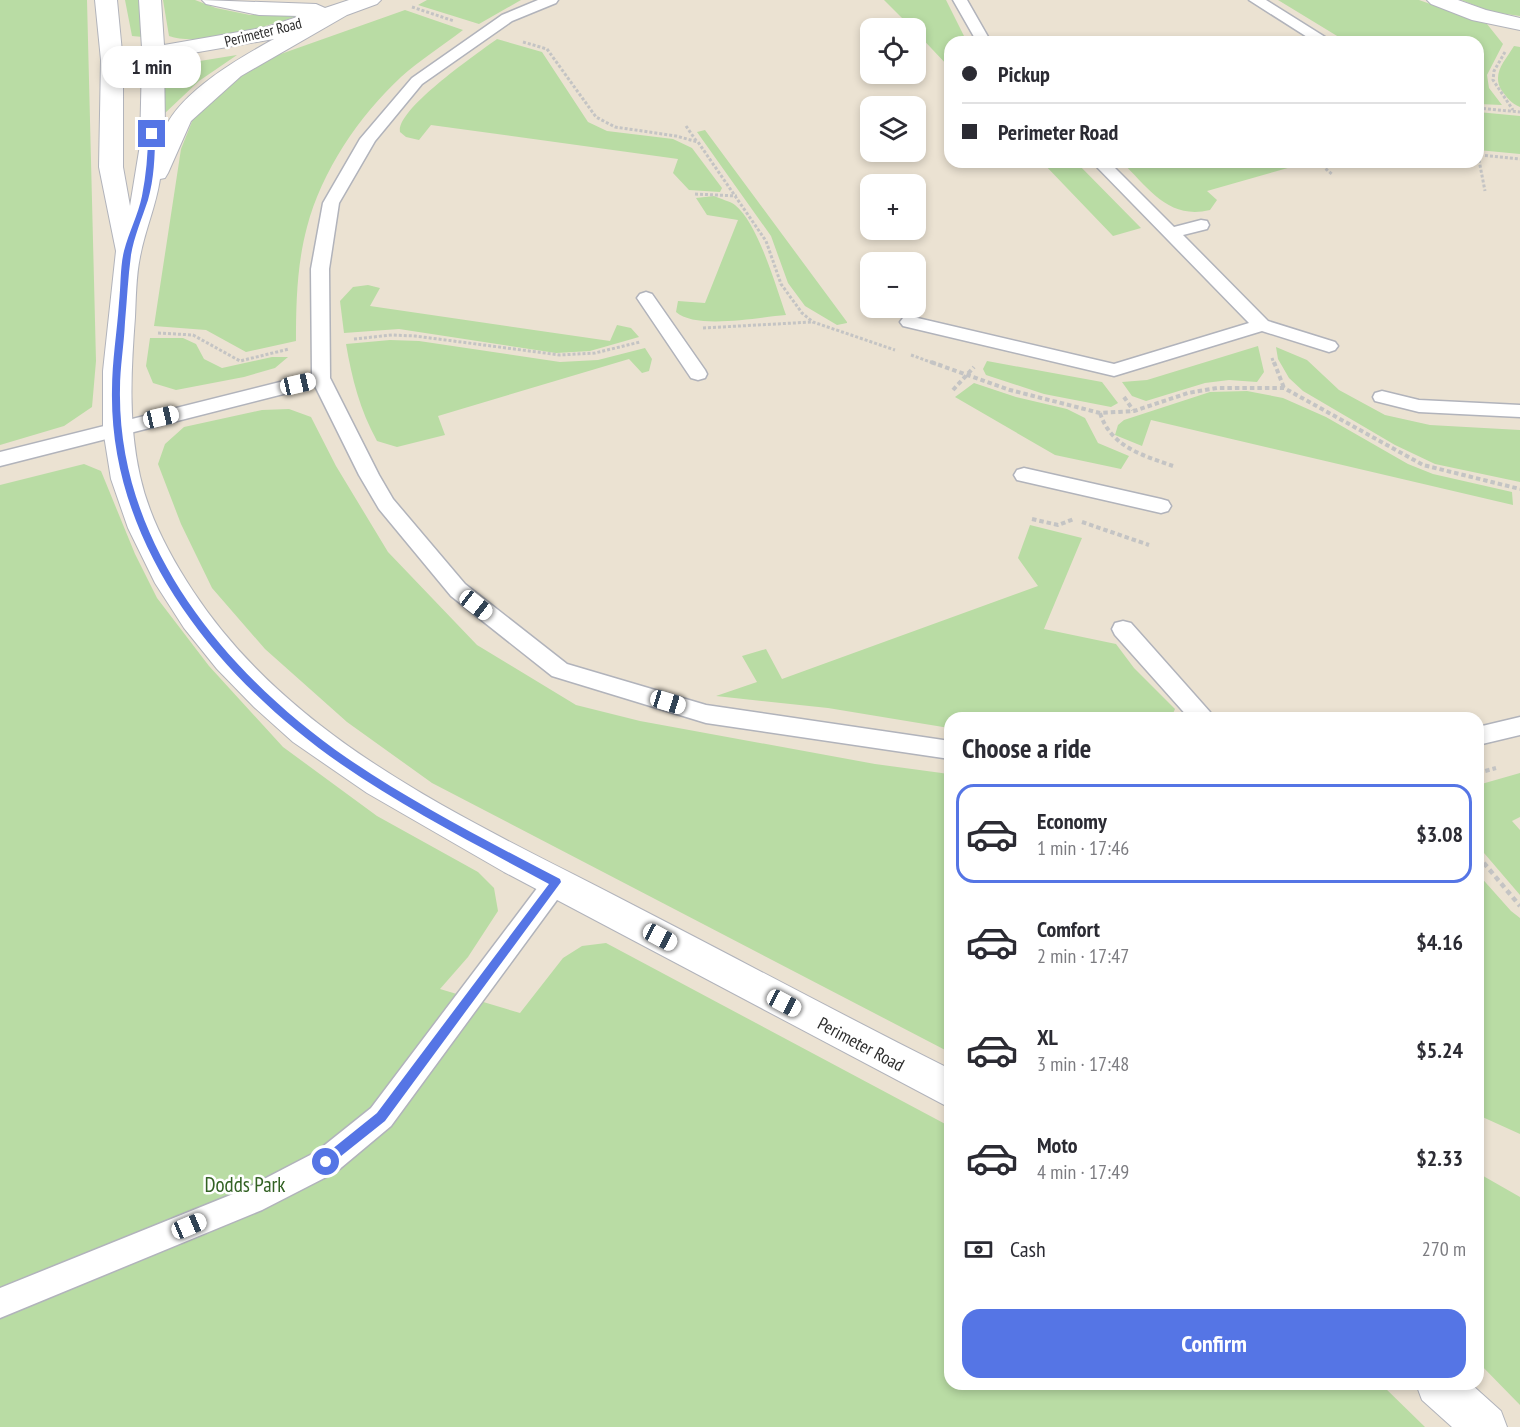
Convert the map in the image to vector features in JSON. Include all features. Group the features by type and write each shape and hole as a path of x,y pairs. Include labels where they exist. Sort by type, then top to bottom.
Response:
{"street":[{"name":"Perimeter Road","path":"106,0 112,60 111,167 127,253"},
{"name":"Perimeter Road","path":"150,0 153,55 151,154 145,197 127,253 116,388 117,428 124,474 138,519 160,565 189,611 230,661 284,714 344,761 464,833 944,1087"},
{"path":"213,0 259,9 339,11"},
{"name":"Perimeter Road","path":"112,60 153,55 271,33 370,0"},
{"path":"1438,0 1480,15 1520,24"},
{"path":"145,197 181,118 233,71 339,11"},
{"path":"1445,1390 1485,1427"}],"lane":[{"path":"551,0 507,18 417,81 368,139 331,203 320,269 321,378 337,414 386,504 458,590 560,670 706,714 944,749"},
{"path":"960,0 981,36"},
{"path":"1256,0 1316,36"},
{"path":"1106,168 1262,325 1329,346"},
{"path":"1171,233 1201,225"},
{"path":"646,298 698,374"},
{"path":"909,322 1114,370 1262,325"},
{"path":"0,459 321,378"},
{"path":"1382,397 1419,406 1520,411"},
{"path":"1023,475 1161,506"},
{"path":"1123,629 1197,712"},
{"path":"1484,735 1520,726"},
{"path":"0,1303 252,1200 326,1162 381,1117 556,882"}],"path":[{"path":"412,8 460,22"},
{"path":"1505,51 1494,71 1493,80 1514,110"},
{"path":"1484,108 1520,112"},
{"path":"686,126 698,142"},
{"path":"1484,155 1520,159"},
{"path":"1325,168 1333,175"},
{"path":"1481,168 1485,191"},
{"path":"695,194 737,196"},
{"path":"700,328 813,322"},
{"path":"158,333 193,335 240,361 292,348"},
{"path":"346,340 392,335 415,336 548,356 585,356 641,342"},
{"path":"953,390 970,374 979,358"},
{"path":"1100,413 1102,423 1110,436 1119,443 1173,466"},
{"path":"1032,519 1058,525 1072,518 1149,545"},
{"path":"1484,863 1520,906"}],"shaded area":[{"path":"0,0 1520,0 1520,1427 5,1427 0,1387"}],"green space":[{"path":"0,0 87,0 96,361 92,407 64,426 0,445"},
{"path":"125,0 139,0 143,37 132,36"},
{"path":"163,0 195,0 216,8 250,15 296,13 295,17 232,34 182,39 169,36"},
{"path":"427,0 521,0 479,24 418,5"},
{"path":"884,0 946,0 964,36 944,36 944,62 926,43 926,18 902,18"},
{"path":"1278,0 1419,0 1487,24 1503,44 1487,75 1489,88 1502,105 1484,104 1484,36 1337,36"},
{"path":"1461,0 1520,0 1520,16 1492,12"},
{"path":"405,10 463,30 408,71 385,93 356,127 332,165 314,206 301,255 296,341 246,352 206,330 154,326 181,149 195,114 233,81 278,55"},
{"path":"497,39 542,52 588,122 607,131 673,139 692,148 722,188 720,192 689,190 673,173 678,159 431,125 419,140 406,137 400,132 402,122 424,96"},
{"path":"1514,46 1520,47 1520,107 1502,91 1498,79 1500,68"},
{"path":"237,55 199,81 164,114 165,73 175,65"},
{"path":"1484,113 1520,116 1520,154 1484,151"},
{"path":"705,130 847,323 837,325 805,306 788,283 771,236 697,132"},
{"path":"1048,168 1082,168 1141,228 1113,236"},
{"path":"1128,168 1288,168 1207,191 1217,200 1210,210 1183,211 1171,206 1151,192"},
{"path":"714,196 735,205 751,226 759,240 786,315 712,321 685,317 676,312 678,301 705,303 738,220 707,215 696,198"},
{"path":"368,285 380,288 370,306 610,341 617,325 631,328 639,337 590,351 556,353 399,329 344,333 340,301 353,287"},
{"path":"150,338 183,338 196,344 204,359 222,368 272,357 288,357 275,368 244,377 176,390 153,383 146,366"},
{"path":"390,340 419,341 560,362 598,360 645,348 652,359 649,371 642,373 629,359 438,416 445,435 397,447 377,441 371,429 357,394 346,344"},
{"path":"1258,346 1264,372 1257,382 1229,380 1205,383 1146,401 1132,396 1122,382 1147,380"},
{"path":"1276,347 1307,360 1339,390 1385,415 1430,425 1520,430 1520,482 1435,464 1395,445 1303,391 1289,378 1278,359"},
{"path":"987,361 1102,382 1118,403 1111,407 1044,394 986,375 983,369"},
{"path":"974,383 1016,397 1067,409 1085,418 1098,443 1129,456 1121,469 1055,455 955,397"},
{"path":"1247,391 1283,398 1326,417 1408,464 1433,474 1512,492 1513,505 1151,420 1142,446 1115,435 1118,425 1124,420 1210,392"},
{"path":"289,409 311,417 336,466 388,552 477,645 576,705 640,721 875,764 944,773 944,1049 432,783 347,722 265,649 212,588 181,524 158,464 165,444 184,427 262,410"},
{"name":"Dodds Park","path":"84,464 101,471 135,554 157,598 209,666 283,747 377,816 478,872 494,888 498,911 468,957 440,989 520,1013 563,958 582,946 606,943 944,1123 944,1390 1387,1390 1425,1427 0,1427 0,485"},
{"path":"1030,525 1082,538 1044,629 1116,644 1134,668 1175,709 1174,712 944,712 944,727 828,708 716,696 757,682 742,656 766,649 782,679 1038,586 1018,558"},
{"path":"1520,773 1520,817 1512,821 1520,830 1520,895 1484,853 1484,783"},
{"path":"1484,881 1520,918 1520,1134 1484,1118"},
{"path":"1484,1176 1520,1197 1520,1405 1484,1368"}],"route":[{"path":"152,134 145,197 127,253 116,388 117,428 124,474 138,519 160,565 189,611 230,661 284,714 344,761 464,833 556,882 381,1117 326,1162"}]}
